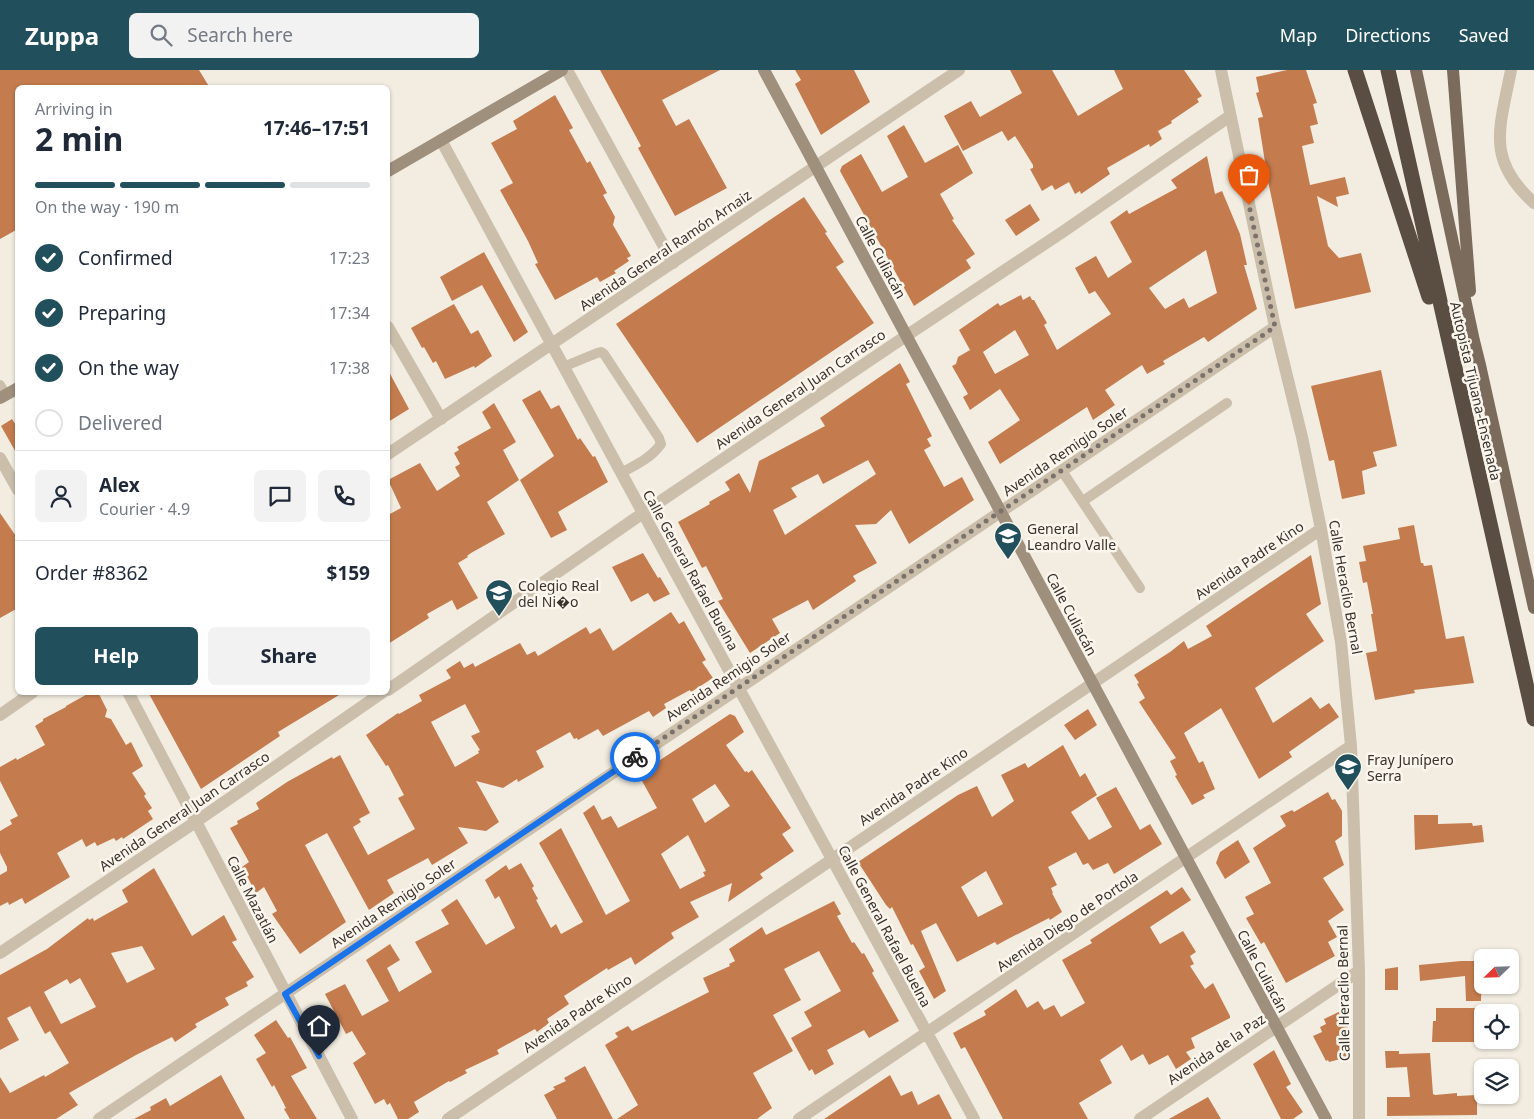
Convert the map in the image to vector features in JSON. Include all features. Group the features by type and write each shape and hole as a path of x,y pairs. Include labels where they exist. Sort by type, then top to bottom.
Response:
{"highway":[{"path":"1356,70 1456,380"},
{"name":"Autopista Tijuana-Ensenada","path":"1388,70 1456,380 1534,719"}],"main road":[{"name":"Autopista Tijuana-Ensenada","path":"1416,70 1474,341 1529,560 1534,608"},
{"path":"1453,70 1474,341"}],"street":[{"path":"390,170 562,70"},
{"path":"567,70 672,263"},
{"name":"Calle Culiacán","path":"764,70 1326,1119"},
{"name":"Avenida General Ramón Arnaiz","path":"390,453 960,70"},
{"name":"Calle Heraclio Bernal","path":"1221,70 1275,327 1302,437 1341,642 1352,746 1359,971 1360,1119"},
{"path":"1511,70 1499,138 1501,153 1506,171 1518,189 1534,204"},
{"name":"Avenida General Juan Carrasco","path":"390,689 643,513 1064,231 1230,116"},
{"name":"Calle General Rafael Buelna","path":"441,140 926,1034 974,1119"},
{"name":"Avenida Remigio Soler","path":"99,1119 1275,327"},
{"path":"390,330 441,418"},
{"path":"2,393 15,389"},
{"path":"0,458 15,485"},
{"name":"Avenida Padre Kino","path":"448,1119 1321,529"},
{"path":"0,715 29,695"},
{"name":"Calle Mazatlán","path":"130,695 352,1119"},
{"name":"Avenida General Juan Carrasco","path":"0,953 197,821 379,695"},
{"name":"Avenida Diego de Portola","path":"799,1119 813,1115 926,1034 1352,746"},
{"name":"Avenida de la Paz","path":"1140,1119 1359,971"}],"lane":[{"path":"563,367 597,353 601,352 604,354 659,438 661,444 657,449 642,461 621,473"},
{"path":"1083,501 1227,404"},
{"path":"1062,470 1140,588"}],"building":[{"path":"0,70 199,70 208,85 15,85 15,231 0,239"},
{"path":"600,70 720,70 662,100 676,126 689,119 727,188 675,216 638,148 641,146"},
{"path":"795,70 854,70 870,102 821,135 795,84 801,80"},
{"path":"1010,70 1052,70 1078,116 1123,89 1114,70 1184,70 1202,96 1197,99 1199,102 1171,121 1172,123 1158,131 1162,139 1150,147 1149,144 1107,168 1110,174 1081,194 1080,191 1075,194 1069,182 1055,190 1052,185 1042,191 1030,169 1033,168 1033,165 1015,136 1008,141 1002,131 963,151 944,116 971,101 980,117 1022,93"},
{"path":"1287,70 1306,70 1317,103 1313,104 1318,124 1310,126 1314,143 1302,146 1310,185 1345,177 1349,194 1336,197 1338,207 1317,196 1328,246 1339,258 1361,253 1371,292 1295,309 1268,181 1258,118 1263,117 1256,93 1259,92 1256,77"},
{"path":"555,95 573,128 569,130 587,163 590,161 607,193 603,195 615,217 613,225 631,256 627,258 629,261 614,271 616,273 600,282 597,277 555,300 535,264 538,263 528,241 500,190 513,183 491,143 517,129 513,121"},
{"path":"904,125 925,163 958,145 973,173 940,194 954,219 952,220 975,254 966,260 971,268 914,306 840,171 842,166 861,154 882,192 908,177 887,136"},
{"path":"1207,156 1215,194 1222,191 1240,234 1247,265 1244,265 1257,309 1208,342 1204,337 1163,361 1165,364 1147,374 1142,365 1105,390 1115,405 1093,420 1087,407 1000,464 988,442 1020,420 1000,389 970,410 963,397 968,394 952,366 956,364 958,357 970,350 959,330 998,303 1000,306 1021,295 1023,300 1030,296 1047,323 1044,325 1057,350 1111,314 1095,291 1089,294 1075,268 1096,256 1108,278 1132,262 1110,222 1127,210 1129,214 1177,188 1171,180","holes":["1206,250 1217,293 1189,308 1184,298 1165,309 1149,288","1015,330 1029,355 995,374 983,352"]},
{"path":"804,197 844,262 836,267 874,323 697,443 616,324"},
{"path":"1030,204 1040,220 1016,236 1005,220"},
{"path":"484,252 528,332 514,342 482,285 452,301 440,277"},
{"path":"454,304 471,334 478,330 492,356 475,368 474,366 445,379 436,361 433,363 411,328"},
{"path":"900,363 910,382 906,384 932,436 927,439 931,446 924,450 944,487 962,477 974,500 909,544 891,510 876,524 855,525 877,563 853,576 856,581 813,610 808,600 772,619 780,633 750,653 718,601 723,599 706,566 702,568 678,522 730,490 725,482 739,473 750,493 759,461 825,426 820,418","holes":["868,460 876,474 785,535 773,510 797,497 791,488 818,474 823,484"]},
{"path":"1381,370 1397,446 1373,452 1377,466 1362,471 1365,494 1342,499 1334,460 1329,461 1311,386"},
{"path":"390,374 409,409 390,421"},
{"path":"540,390 551,409 559,405 578,440 580,438 593,457 595,456 608,482 558,512 567,530 551,538 520,480 554,456 522,400"},
{"path":"494,403 516,442 503,450 519,480 487,502 505,534 471,553 458,563 478,598 457,610 452,600 427,614 429,618 390,643 390,514 401,508 390,484 390,479 420,463 437,491 460,476 455,467 460,464 454,453 459,450 457,447 491,428 482,412"},
{"path":"12,419 15,424 15,451 1,426"},
{"path":"0,513 15,535 15,610 0,618"},
{"path":"1414,525 1421,563 1424,566 1432,565 1446,639 1464,636 1474,683 1414,690 1415,693 1375,700 1366,653 1377,651 1371,614 1373,614 1367,582 1363,583 1359,562 1366,561 1363,546 1400,539 1398,528"},
{"path":"643,553 670,594 654,602 648,593 631,602 612,567"},
{"path":"1311,555 1321,604 1306,614 1324,641 1255,688 1273,723 1311,697 1320,709 1329,703 1339,717 1289,752 1292,757 1259,779 1221,708 1184,733 1199,763 1203,761 1215,789 1203,795 1205,798 1192,805 1175,776 1177,775 1170,761 1176,758 1139,702 1145,698 1134,675 1184,641 1188,649 1212,636 1206,626"},
{"path":"671,612 679,624 684,621 706,660 702,662 713,678 691,692 690,690 664,704 666,708 653,717 649,711 603,736 598,729 578,740 577,738 574,739 570,732 536,751 544,767 518,782 517,779 503,788 476,781 499,822 486,831 458,827 468,843 432,865 428,858 387,880 394,893 369,910 327,833 305,845 346,922 300,954 272,914 277,911 264,887 256,893 242,867 249,862 230,828 238,824 237,821 259,809 256,803 287,782 332,757 333,759 340,755 370,813 359,819 361,822 353,827 368,855 415,829 398,798 404,795 388,765 386,766 366,735 398,713 422,701 419,695 451,678 446,670 460,661 464,668 473,663 475,667 520,643 527,655 535,651 538,656 586,627 590,634 600,628 613,651","holes":["465,704 480,732 471,736 480,750 478,751 479,753 455,767 431,722"]},
{"path":"86,695 99,695 107,710 105,717 111,719 126,745 131,742 143,766 132,773 146,794 144,796 152,808 148,811 153,819 123,839 122,837 116,841 114,838 97,846 95,842 86,847 82,839 57,853 70,877 25,904 22,898 9,905 8,902 0,906 0,875 7,871 7,867 0,853 0,831 12,824 10,820 18,816 0,781 0,767 45,745 35,726 43,721 43,719"},
{"path":"150,695 339,695 278,732 280,736 201,789"},
{"path":"1088,709 1097,725 1075,740 1064,725"},
{"path":"730,714 735,716 744,732 726,745 745,772 747,771 748,773 752,770 791,828 782,834 794,851 760,874 763,878 728,902 732,883 690,902 699,917 671,933 674,938 635,965 631,957 608,970 607,968 564,996 569,1004 547,1019 549,1023 537,1032 535,1029 497,1050 499,1054 465,1070 467,1073 449,1081 414,1102 419,1112 408,1119 398,1119 390,1103 387,1105 384,1099 375,1104 353,1063 366,1054 352,1031 346,1034 325,994 345,984 362,1016 389,1001 366,960 390,944 400,960 387,968 399,992 432,972 415,942 449,924 441,910 457,899 486,945 515,928 499,896 495,899 485,880 506,865 509,870 521,863 534,886 532,888 538,899 536,900 551,928 556,924 561,934 583,922 539,843 561,828 606,915 630,901 583,813 594,805 602,820 611,816 618,828 657,808 641,779 655,771 651,766","holes":["715,784 730,806 705,823 692,799","688,835 706,871 703,872 705,876 680,889 661,854"]},
{"path":"1063,745 1080,777 1085,773 1097,795 1071,812 1089,840 1112,827 1096,798 1116,787 1140,830 1150,824 1162,844 1114,874 1108,863 1093,870 1088,863 1083,865 1076,852 1048,867 1057,885 1051,888 1052,893 1062,912 1050,920 1049,918 997,945 995,942 957,962 936,923 921,931 946,991 934,999 919,971 925,967 913,944 911,945 892,907 890,909 886,905 858,862 958,795 977,786 992,817 1014,801 1001,775 1025,763 1028,768","holes":["986,871 1003,904 978,917 961,887"]},
{"path":"1328,792 1332,800 1335,799 1342,811 1342,836 1335,841 1344,865 1323,878 1344,910 1328,921 1337,937 1328,942 1335,956 1286,983 1264,942 1261,944 1246,918 1254,914 1245,897 1271,883 1253,848 1286,826 1280,816 1292,810 1294,812"},
{"path":"1414,815 1438,815 1438,824 1472,823 1473,826 1482,825 1484,842 1415,850"},
{"path":"1238,840 1250,862 1225,879 1216,863 1220,852"},
{"path":"154,868 192,936 224,915 237,940 232,942 254,977 246,982 248,986 225,998 229,1005 195,1024 197,1027 175,1042 172,1037 69,1093 78,1105 56,1119 0,1119 0,1077 10,1093 44,1075 45,1077 69,1063 50,1031 45,1034 30,1006 7,1018 19,1040 0,1050 0,975 47,949 88,918 89,920 93,918 94,921 128,902 122,890","holes":["142,946 155,969 127,983 111,953","80,978 96,1007 61,1024 44,992 67,979 70,984"]},
{"path":"1182,887 1191,900 1150,927 1160,944 1183,931 1196,952 1190,956 1194,964 1190,966 1205,989 1213,983 1230,1018 1191,1038 1195,1048 1186,1052 1191,1059 1176,1069 1168,1055 1149,1065 1143,1054 1131,1061 1122,1045 1100,1060 1112,1083 1079,1103 1088,1119 1003,1119 965,1047 961,1049 953,1033 986,1015 984,1011 1016,989 1027,1008 1038,1001 1044,1010 1054,1005 1061,1017 1085,1003 1062,960 1092,943 1090,940 1167,890 1171,895"},
{"path":"834,901 841,914 837,916 852,943 854,942 862,954 864,953 874,971 872,973 899,1021 869,1038 864,1030 827,1050 834,1064 815,1075 812,1069 809,1071 791,1038 812,1026 804,1012 841,991 819,951 784,969 801,1000 773,1015 793,1051 753,1073 772,1108 757,1119 617,1119 638,1105 605,1045 618,1037 615,1033 628,1026 632,1031 709,992 703,978 730,966 729,964 735,961 729,949 762,927 766,935"},
{"path":"1474,961 1474,994 1481,994 1481,1001 1466,1001 1465,976 1420,981 1419,965"},
{"path":"1398,967 1398,990 1385,990 1385,969"},
{"path":"1347,1008 1348,1057 1329,1062 1328,1060 1326,1061 1313,1036 1322,1032 1320,1027 1326,1024 1324,1019"},
{"path":"1436,1008 1474,1008 1474,1042 1432,1042 1433,1021 1436,1021"},
{"path":"276,1020 288,1038 290,1037 307,1068 291,1076 317,1119 290,1119 274,1085 272,1087 256,1059 266,1053 254,1035"},
{"path":"1274,1050 1291,1084 1286,1087 1303,1112 1293,1119 1281,1119 1253,1064"},
{"path":"1385,1051 1399,1051 1399,1054 1430,1053 1433,1094 1457,1093 1457,1096 1474,1095 1474,1104 1477,1104 1477,1115 1387,1116 1387,1097 1410,1097 1407,1067 1386,1068"},
{"path":"585,1066 613,1119 557,1119 544,1095 555,1089 553,1087 566,1081 564,1078"},
{"path":"221,1075 245,1119 134,1119 151,1110 150,1107 166,1098 170,1106"},
{"path":"890,1075 901,1096 912,1091 918,1105 939,1094 952,1119 824,1119"},
{"path":"1208,1097 1221,1119 1169,1119"}],"way so far":[{"path":"635,757 1275,327 1249,205"}],"place":[{"name":"General Leandro Valle","path":"1008,560"},
{"name":"Colegio Real del Ni�o","path":"499,617"},
{"name":"Fray Junípero Serra","path":"1348,791"}],"route":[{"path":"319,1056 285,994 635,757"}]}
